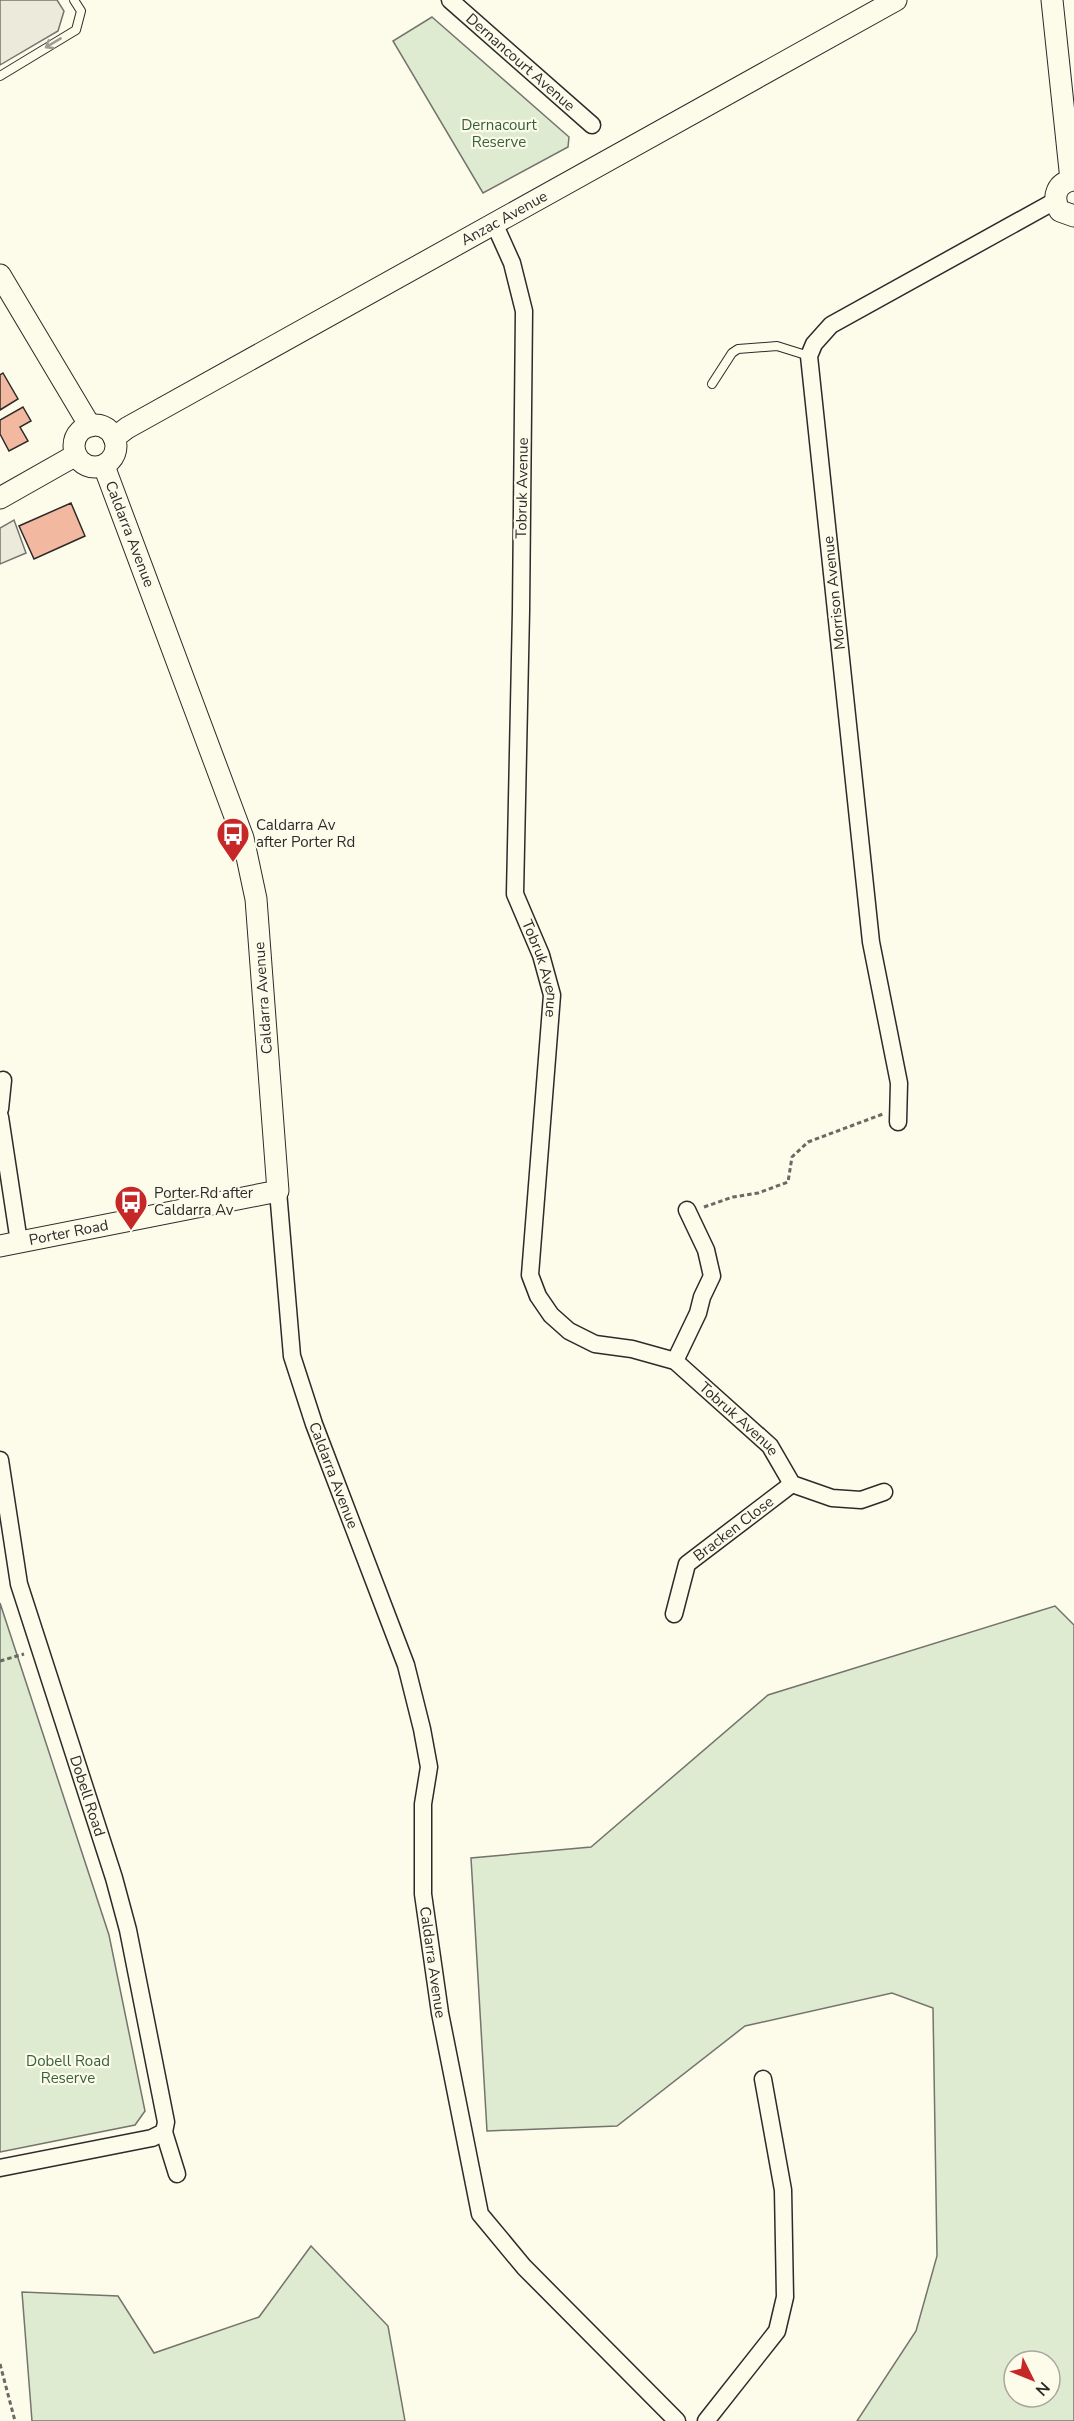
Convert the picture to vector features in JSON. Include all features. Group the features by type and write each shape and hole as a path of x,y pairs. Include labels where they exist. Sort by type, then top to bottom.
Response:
{"street":[{"name":"Dernancourt Avenue","path":"450,0 592,125"},
{"name":"Anzac Avenue","path":"114,438 127,428 896,0"},
{"path":"1052,0 1073,180 1065,181 1057,190 1055,201 1060,211 1074,216"},
{"path":"809,356 814,344 831,325 1055,201"},
{"name":"Tobruk Avenue","path":"494,223 512,263 524,311 515,894 541,955 552,995 530,1275 538,1296 551,1315 569,1331 595,1344 632,1349 675,1361 770,1446 792,1484"},
{"path":"0,275 90,426"},
{"name":"Morrison Avenue","path":"809,356 871,942 899,1083 898,1122"},
{"path":"90,426 105,428 114,438 115,454 104,466 90,466 83,463 76,455 78,435 90,426"},
{"path":"0,498 76,455"},
{"name":"Caldarra Avenue","path":"104,466 243,838 249,862 257,911 292,1356 318,1434 406,1665 422,1729 429,1767 423,1804 423,1894 440,2013 480,2214 524,2267 677,2421"},
{"path":"0,1109 3,1080"},
{"path":"0,1116 9,1244"},
{"name":"Porter Road","path":"9,1244 278,1191"},
{"path":"675,1361 698,1313 702,1297 712,1276 706,1250 687,1210"},
{"name":"Dobell Road","path":"0,1466 19,1584 114,1878 128,1930 163,2103 166,2122 164,2132 177,2174"},
{"path":"792,1484 832,1498 861,1500 884,1492"},
{"name":"Bracken Close","path":"674,1614 687,1564 792,1484"},
{"path":"706,2421 777,2331 785,2297 783,2190 763,2079"},
{"path":"0,2168 152,2138 164,2132"}],"lane":[{"path":"0,76 76,30 81,11 74,0"},
{"path":"712,384 732,353 738,349 777,346 809,356"}],"path":[{"path":"687,1210 733,1197 758,1193 788,1182 792,1158 808,1142 883,1113 898,1122"},
{"path":"0,1661 40,1649"},
{"path":"0,2364 15,2421"}],"green space":[{"name":"Dernacourt Reserve","path":"432,17 569,137 568,147 483,193 393,41"},
{"name":"Dobell Road Reserve","path":"0,1603 109,1935 145,2111 135,2125 0,2152"},
{"path":"1055,1606 1074,1625 1074,2421 857,2421 916,2331 937,2256 933,2008 892,1993 745,2026 617,2126 487,2131 471,1858 591,1847 768,1695"},
{"path":"311,2246 388,2326 405,2421 32,2421 22,2292 118,2296 154,2353 259,2317"}],"shaded area":[{"path":"0,0 57,0 64,11 58,31 0,65"},
{"path":"14,520 26,553 0,564 0,528"}],"building":[{"path":"3,373 18,399 0,410 0,375"},
{"path":"23,407 31,421 20,427 28,441 9,451 0,434 0,420"},
{"path":"71,503 85,536 34,559 19,526"}],"place":[{"name":"Caldarra Av after Porter Rd","path":"233,863"},
{"name":"Porter Rd after Caldarra Av","path":"131,1231"}]}
